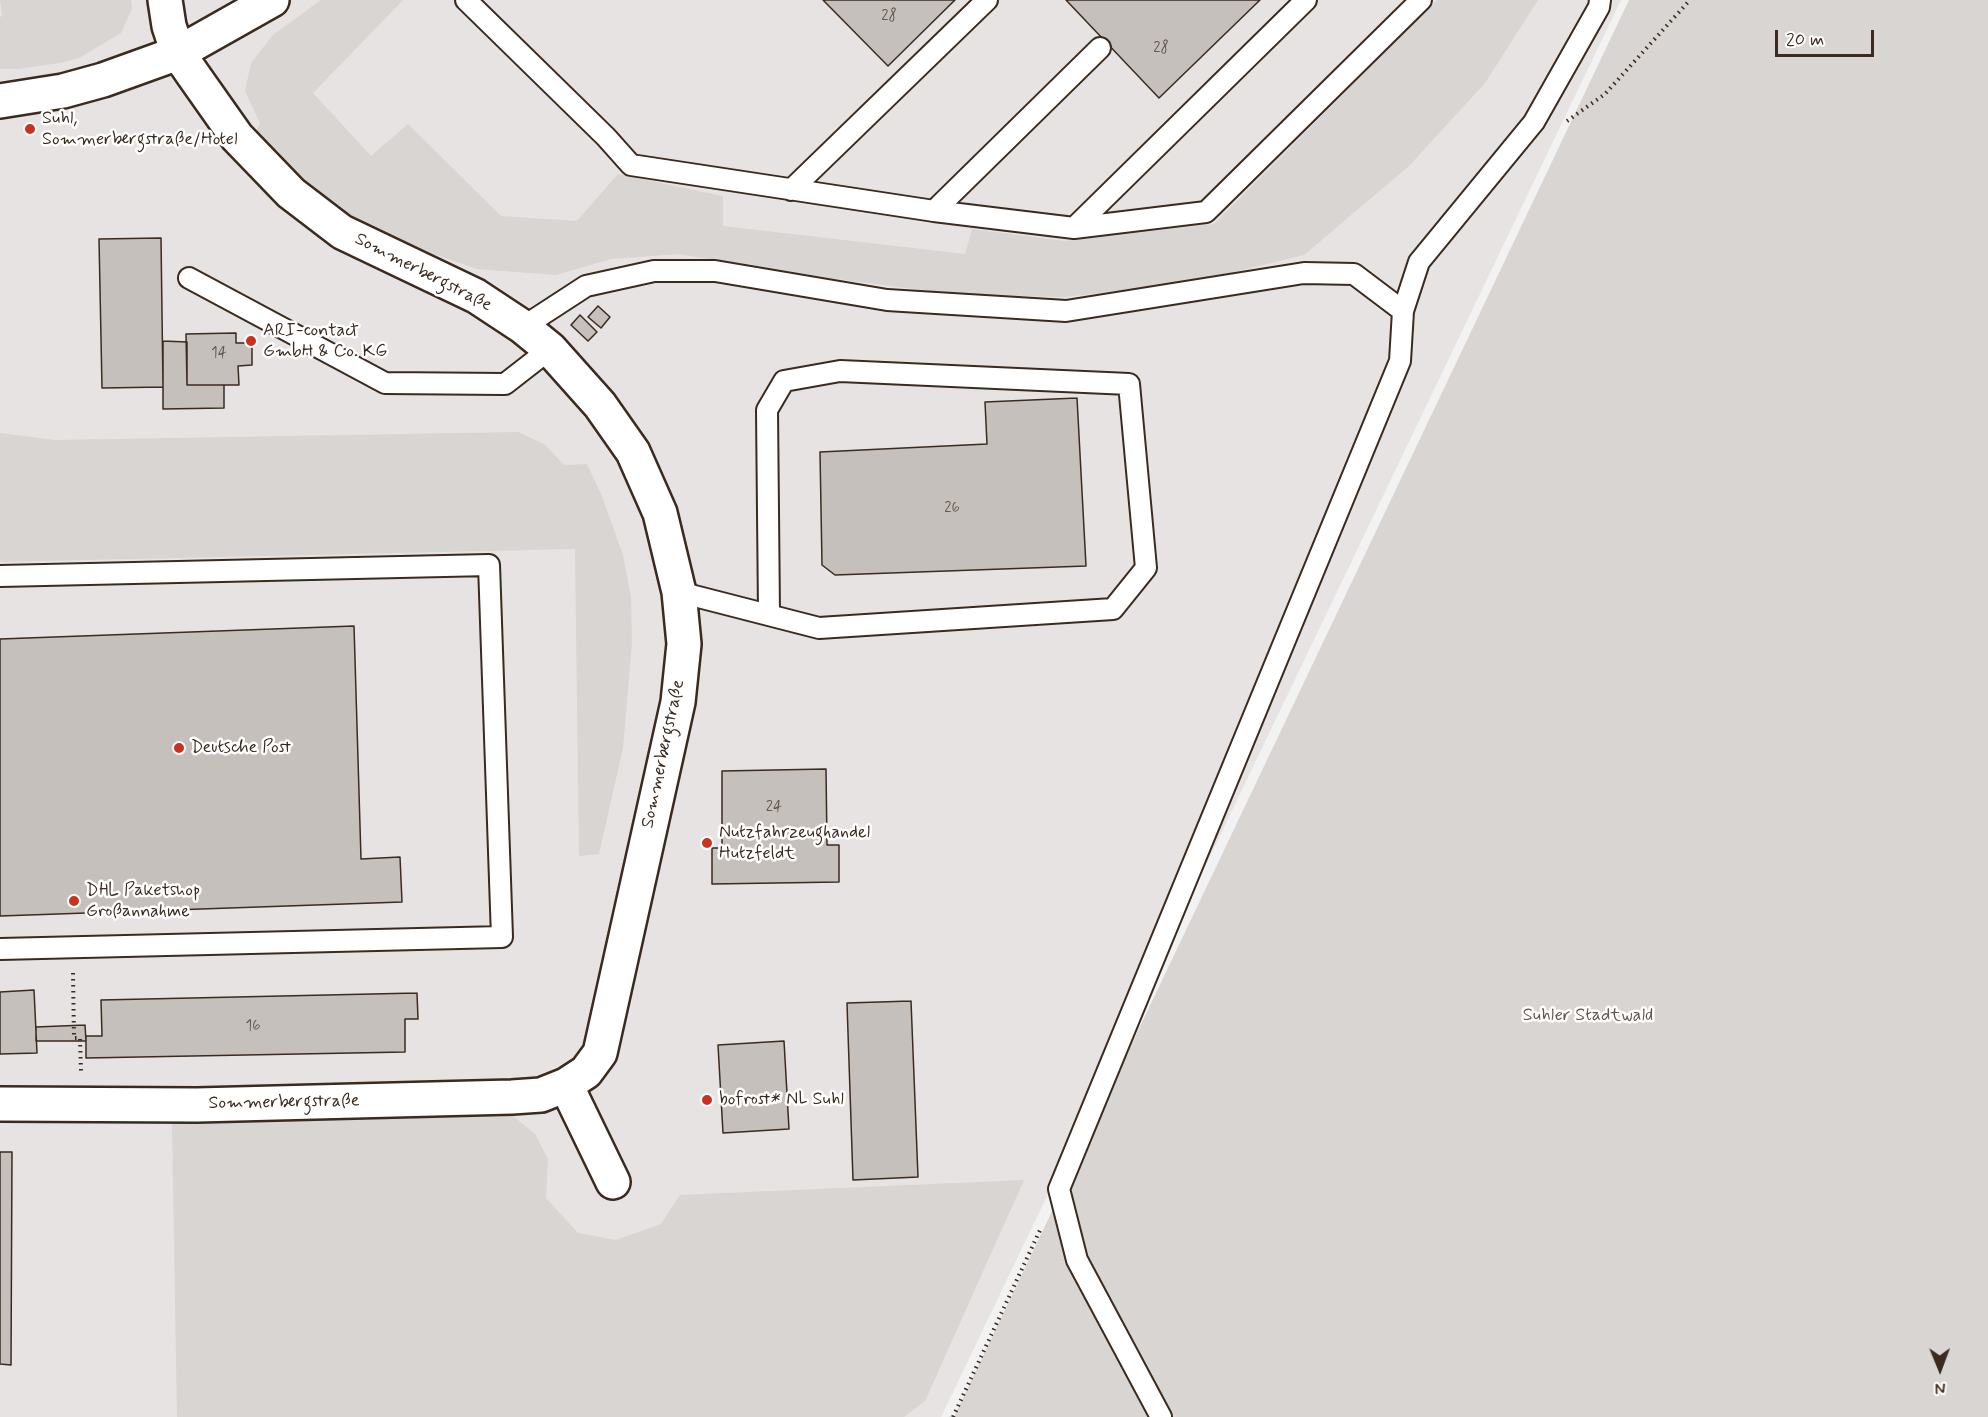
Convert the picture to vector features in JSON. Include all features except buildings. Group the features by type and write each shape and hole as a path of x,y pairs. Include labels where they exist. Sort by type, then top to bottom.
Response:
{"street":[{"name":"Sommerbergstraße","path":"0,1104 197,1105 512,1097 541,1095 566,1085 586,1072 600,1053 678,702 684,644 679,592 660,513 633,452 600,405 550,349 523,327 476,296 342,232 291,193 237,137 178,53 169,26 165,0"},
{"path":"0,101 63,91 103,80 178,53 272,0"},
{"path":"566,1085 613,1182"}],"lane":[{"path":"466,0 606,137 631,165 934,212 1074,228 1206,212 1420,0"},
{"path":"791,190 987,0"},
{"path":"1074,228 1306,0"},
{"path":"1161,1417 1077,1260 1059,1189 1400,361 1403,311 1419,262 1534,122 1599,7 1600,0"},
{"path":"934,212 1101,48"},
{"path":"523,327 586,286 654,271 715,271 888,300 1066,311 1304,273 1354,274 1403,311"},
{"path":"189,278 385,384 505,384 550,349"},
{"path":"679,592 819,628 1113,609 1146,568 1129,384 840,371 784,381 767,410 769,614"},
{"path":"0,576 489,565 502,938 0,950"}],"path":[{"path":"1559,126 1605,94 1690,0"},
{"path":"72,948 74,1038 80,1038 82,1104"},
{"path":"953,1417 1059,1189"}],"shaded area":[{"path":"0,0 1621,0 941,1417 0,1417"}],"green space":[{"path":"0,0 131,0 132,9 121,33 79,58 18,69 0,69 0,17 2,16"},
{"path":"321,0 403,0 313,93 371,156 408,124 501,216 577,221 618,174 723,196 723,226 965,254 972,229 1065,241 1214,224 1437,0 1538,0 1485,83 1409,166 1304,255 1189,283 1065,297 960,295 829,278 678,254 611,259 556,275 477,269 428,252 356,221 297,178 255,134 260,123 245,91 251,63 273,35"},
{"name":"Suhler Stadtwald","path":"1629,0 1988,0 1988,1417 948,1417 955,1415"},
{"path":"518,432 544,444 564,465 587,464 601,494 623,555 631,598 632,643 623,748 599,854 579,856 575,549 0,562 0,433 55,440"},
{"path":"512,1115 535,1134 548,1159 546,1198 578,1233 616,1240 661,1224 680,1195 1024,1180 925,1401 904,1417 177,1417 172,1123"}],"place":[{"name":"Suhl, Sommerbergstraße/Hotel","path":"30,129"},
{"name":"ARI-contact GmbH & Co. KG","path":"251,341"},
{"name":"Deutsche Post","path":"179,748"},
{"name":"Nutzfahrzeughandel Hutzfeldt","path":"707,843"},
{"name":"DHL Paketshop Großannahme","path":"74,901"},
{"name":"bofrost* NL Suhl","path":"707,1100"}]}
